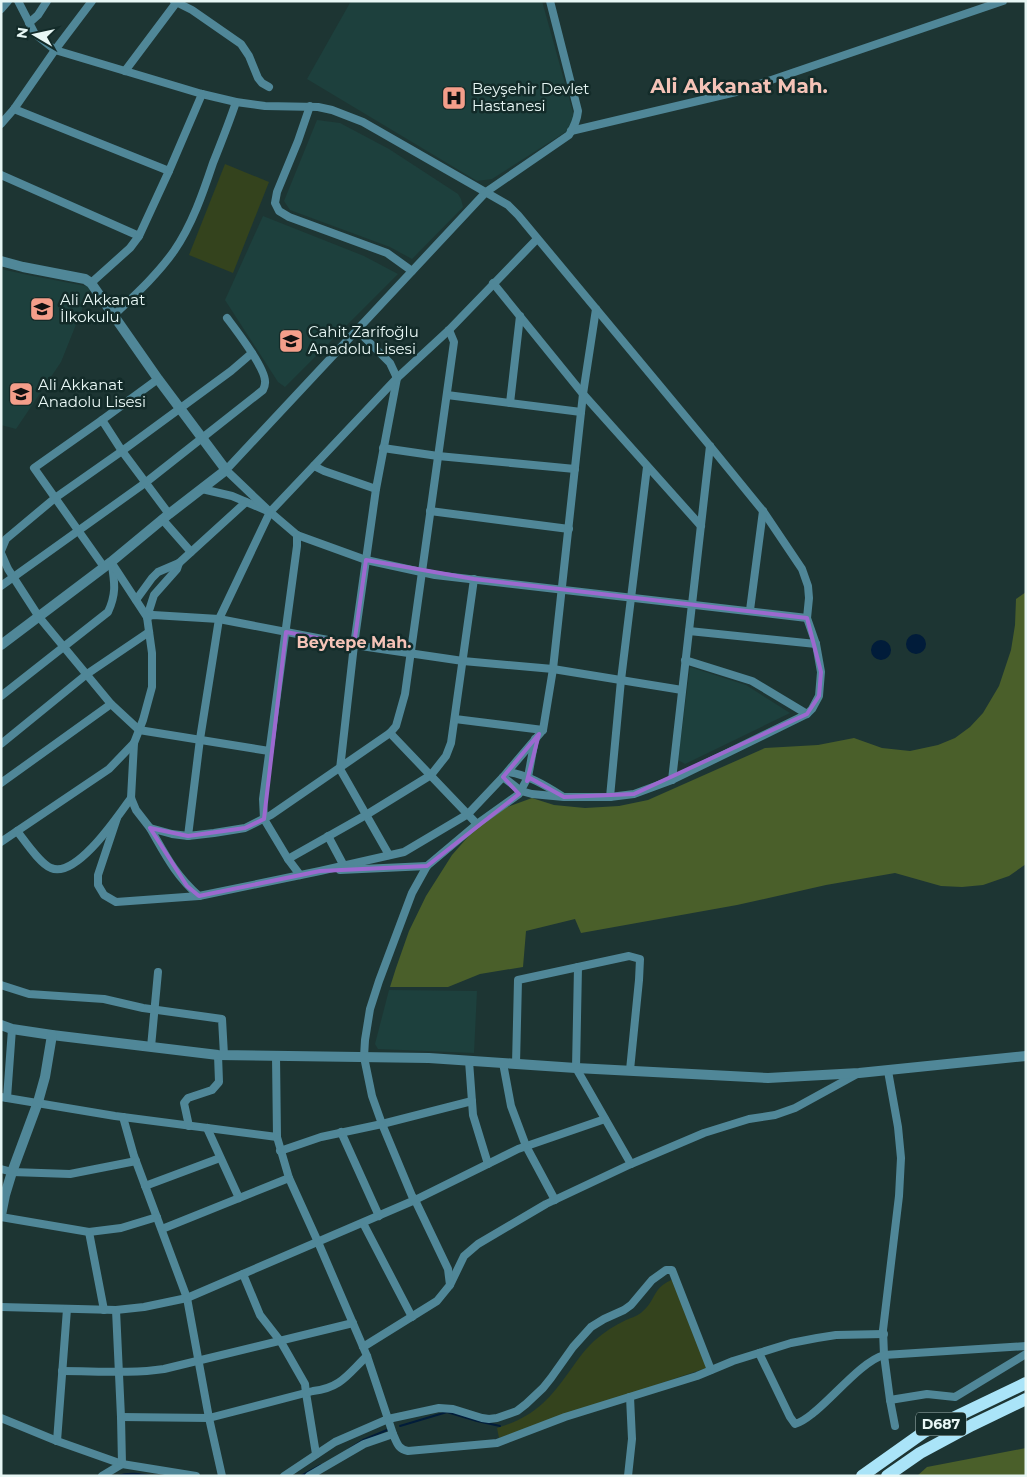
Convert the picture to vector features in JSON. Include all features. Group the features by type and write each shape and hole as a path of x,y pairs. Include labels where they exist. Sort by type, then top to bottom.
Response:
{"highway":[{"name":"D687","path":"862,1476 924,1432 1026,1383"},
{"name":"D687","path":"887,1476 920,1453 1026,1399"}],"street":[{"path":"1,9 8,1"},
{"path":"18,1 35,34 55,50 202,94 236,102 265,106 310,106 332,110 363,122 508,206 518,215 710,446 762,511 802,569 808,586 808,618 816,644 821,672 819,696 807,714 672,780 634,794 610,798 564,798 521,791 506,774"},
{"path":"29,23 38,15 47,1"},
{"path":"1,124 14,109 92,1"},
{"path":"1,645 108,564 226,470 486,192 568,135 577,118 578,111 550,1"},
{"path":"571,130 736,92 1003,1"},
{"path":"126,71 175,2 192,10 240,44 249,56 258,78 269,87"},
{"path":"91,282 130,248 139,236 170,171 202,94"},
{"path":"114,315 147,283 178,244 193,216 236,102"},
{"path":"310,106 277,192 275,203 279,211 289,217 387,253 412,271"},
{"path":"14,109 170,171"},
{"path":"1,176 139,236"},
{"path":"188,836 200,740 220,619 270,512 397,378 449,330 537,239"},
{"path":"1,260 23,267 85,279 91,282 158,379 226,470 297,535 366,560 422,572 808,618"},
{"path":"493,284 583,394 701,526"},
{"path":"117,818 98,875 98,885 104,895 116,902 199,896 404,852 468,814 506,774 543,730 554,669 583,394 596,309"},
{"path":"510,403 520,316"},
{"path":"1,586 145,483 263,390 266,383 265,376 252,353 227,318"},
{"path":"357,330 390,363 397,378 376,489 354,645 340,769 389,855"},
{"path":"150,828 188,836 244,828 264,819 340,769 390,733 396,726 405,694 447,395 454,342 449,330"},
{"path":"252,353 231,371 55,498 6,539 1,552 39,617 111,704 139,730 269,751"},
{"path":"147,617 108,564 78,531 34,468 158,379"},
{"path":"447,395 581,412"},
{"path":"102,420 191,552"},
{"path":"672,780 710,446"},
{"path":"383,448 438,456 575,469"},
{"path":"314,466 376,489"},
{"path":"610,798 621,680 647,467"},
{"path":"202,489 232,496 270,512"},
{"path":"136,600 158,572 179,563 246,502"},
{"path":"430,511 569,529"},
{"path":"750,610 762,511"},
{"path":"297,535 286,632 263,798 264,819 300,875"},
{"path":"179,563 178,569 154,595 147,617 152,653 152,687 143,720 134,743 132,798 136,810 150,828 173,869 199,896"},
{"path":"1,696 108,612 114,598 114,580 108,564"},
{"path":"288,859 431,775 446,756 451,743 455,719 474,579"},
{"path":"147,617 153,615 220,619 411,654 463,661 554,669 682,690"},
{"path":"689,631 816,644"},
{"path":"1,744 87,674 149,632"},
{"path":"686,660 752,681 807,714"},
{"path":"1,783 111,704"},
{"path":"455,719 543,730"},
{"path":"390,733 477,824"},
{"path":"450,1285 448,1269 412,1196 372,1096 364,1057 365,1040 370,1009 412,893 428,866 477,824 504,806 521,791 528,777 535,739"},
{"path":"2,841 109,769 134,743"},
{"path":"506,774 521,774 547,786 564,798"},
{"path":"17,831 45,865 58,870 71,866 95,845 132,798"},
{"path":"328,836 344,866"},
{"path":"320,871 428,866"},
{"path":"516,1064 518,980 629,956 640,959 640,980 630,1070"},
{"path":"578,967 576,1068 631,1164"},
{"path":"151,1047 158,972"},
{"path":"1,985 29,994 104,999 154,1010 222,1019 219,1082 212,1090 188,1098 184,1103 189,1126"},
{"path":"1,1025 12,1029 52,1035 221,1055 429,1058 768,1078 859,1073 1026,1056"},
{"path":"12,1029 4,1097 123,1117 277,1137"},
{"path":"52,1035 46,1077 38,1102 6,1170 1,1216 89,1232 121,1228 157,1217"},
{"path":"276,1056 277,1137 288,1178 367,1356 393,1434 399,1447 403,1450 497,1443 565,1417 758,1353 836,1335 884,1334"},
{"path":"469,1061 473,1115 488,1164"},
{"path":"503,1063 511,1106 526,1146 555,1200"},
{"path":"888,1070 901,1158 899,1196 884,1334 884,1355 895,1426"},
{"path":"363,1348 437,1301 450,1285 464,1256 478,1244 555,1200 704,1132 749,1119 775,1115 795,1108 859,1073"},
{"path":"280,1151 321,1137 382,1124 472,1101"},
{"path":"123,1117 136,1161 187,1298 209,1418 222,1476"},
{"path":"1,1307 116,1310 144,1307 187,1298 415,1200 526,1146 605,1119"},
{"path":"207,1128 239,1198"},
{"path":"341,1132 379,1216"},
{"path":"145,1186 220,1158"},
{"path":"6,1170 70,1174 136,1161"},
{"path":"162,1229 288,1178"},
{"path":"363,1223 412,1316"},
{"path":"89,1232 104,1310"},
{"path":"284,1476 335,1442 388,1419 439,1408 453,1408 482,1418 497,1418 517,1411 547,1383 566,1356 591,1327 631,1305 652,1280 666,1270 672,1270 711,1370"},
{"path":"243,1274 260,1315 281,1342 305,1384 316,1454"},
{"path":"57,1441 67,1309"},
{"path":"116,1310 122,1464"},
{"path":"62,1371 119,1372 158,1370 281,1342 353,1323"},
{"path":"758,1353 795,1424 820,1408 876,1357 1026,1346"},
{"path":"890,1400 927,1394 955,1397 1026,1354"},
{"path":"121,1418 209,1418 324,1390 335,1386 367,1356"},
{"path":"628,1476 632,1439 630,1397"},
{"path":"1,1418 57,1441 122,1464 196,1476"},
{"path":"309,1476 364,1444 393,1434"},
{"path":"102,1476 122,1464"}],"highlighted area":[{"path":"366,560 474,579 807,618 821,672 819,696 807,714 634,794 564,797 530,778 527,781 539,734 503,777 519,794 427,866 320,871 199,896 187,886 150,828 188,836 245,828 264,819 286,632 354,645"}],"shaded area":[{"name":"Beyşehir Devlet Hastanesi","path":"351,1 542,1 574,116 567,131 492,179 477,181 307,79"},
{"path":"317,120 340,123 389,149 458,194 463,207 412,259 390,247 290,210 284,201"},
{"name":"Cahit Zarifoğlu Anadolu Lisesi","path":"263,216 364,256 398,274 285,387 278,382 225,300"},
{"name":"Ali Akkanat İlkokulu","path":"1,269 91,287 61,362 16,429 1,425"},
{"path":"916,634 923,637 926,644 923,651 916,654 909,651 906,644 909,637"},
{"path":"881,640 888,643 891,650 888,657 881,660 874,657 871,650 874,643"},
{"path":"690,667 746,685 790,713 685,764 678,760"},
{"path":"389,990 477,991 474,1053 378,1049 375,1044"}],"green space":[{"path":"225,164 269,182 233,273 189,255"},
{"path":"1026,592 1026,864 1009,876 983,885 962,887 941,886 895,873 826,885 737,905 581,933 575,919 526,931 523,967 480,974 448,987 390,987 409,931 426,896 452,855 473,831 507,807 532,798 554,805 585,808 619,806 648,800 765,748 818,745 854,738 882,748 910,751 938,745 955,738 970,727 983,713 999,686 1011,650 1015,625 1016,599"},
{"path":"674,1279 709,1367 499,1438 497,1428 519,1420 536,1409 559,1386 594,1341 614,1326 641,1313 658,1289"},
{"path":"1026,1448 1026,1476 917,1476 927,1467"}],"waterway":[{"path":"400,1426 447,1412 500,1426"},
{"path":"349,1449 363,1440 387,1430"},
{"path":"301,1476 321,1465"},
{"path":"118,1476 130,1474 151,1476"}],"place":[{"name":"Beyşehir Devlet Hastanesi","path":"454,98"},
{"name":"Ali Akkanat İlkokulu","path":"42,309"},
{"name":"Cahit Zarifoğlu Anadolu Lisesi","path":"291,341"},
{"name":"Ali Akkanat Anadolu Lisesi","path":"21,394"}],"district":[{"name":"Ali Akkanat Mah.","path":"739,86"},
{"name":"Beytepe Mah.","path":"354,642"}]}
